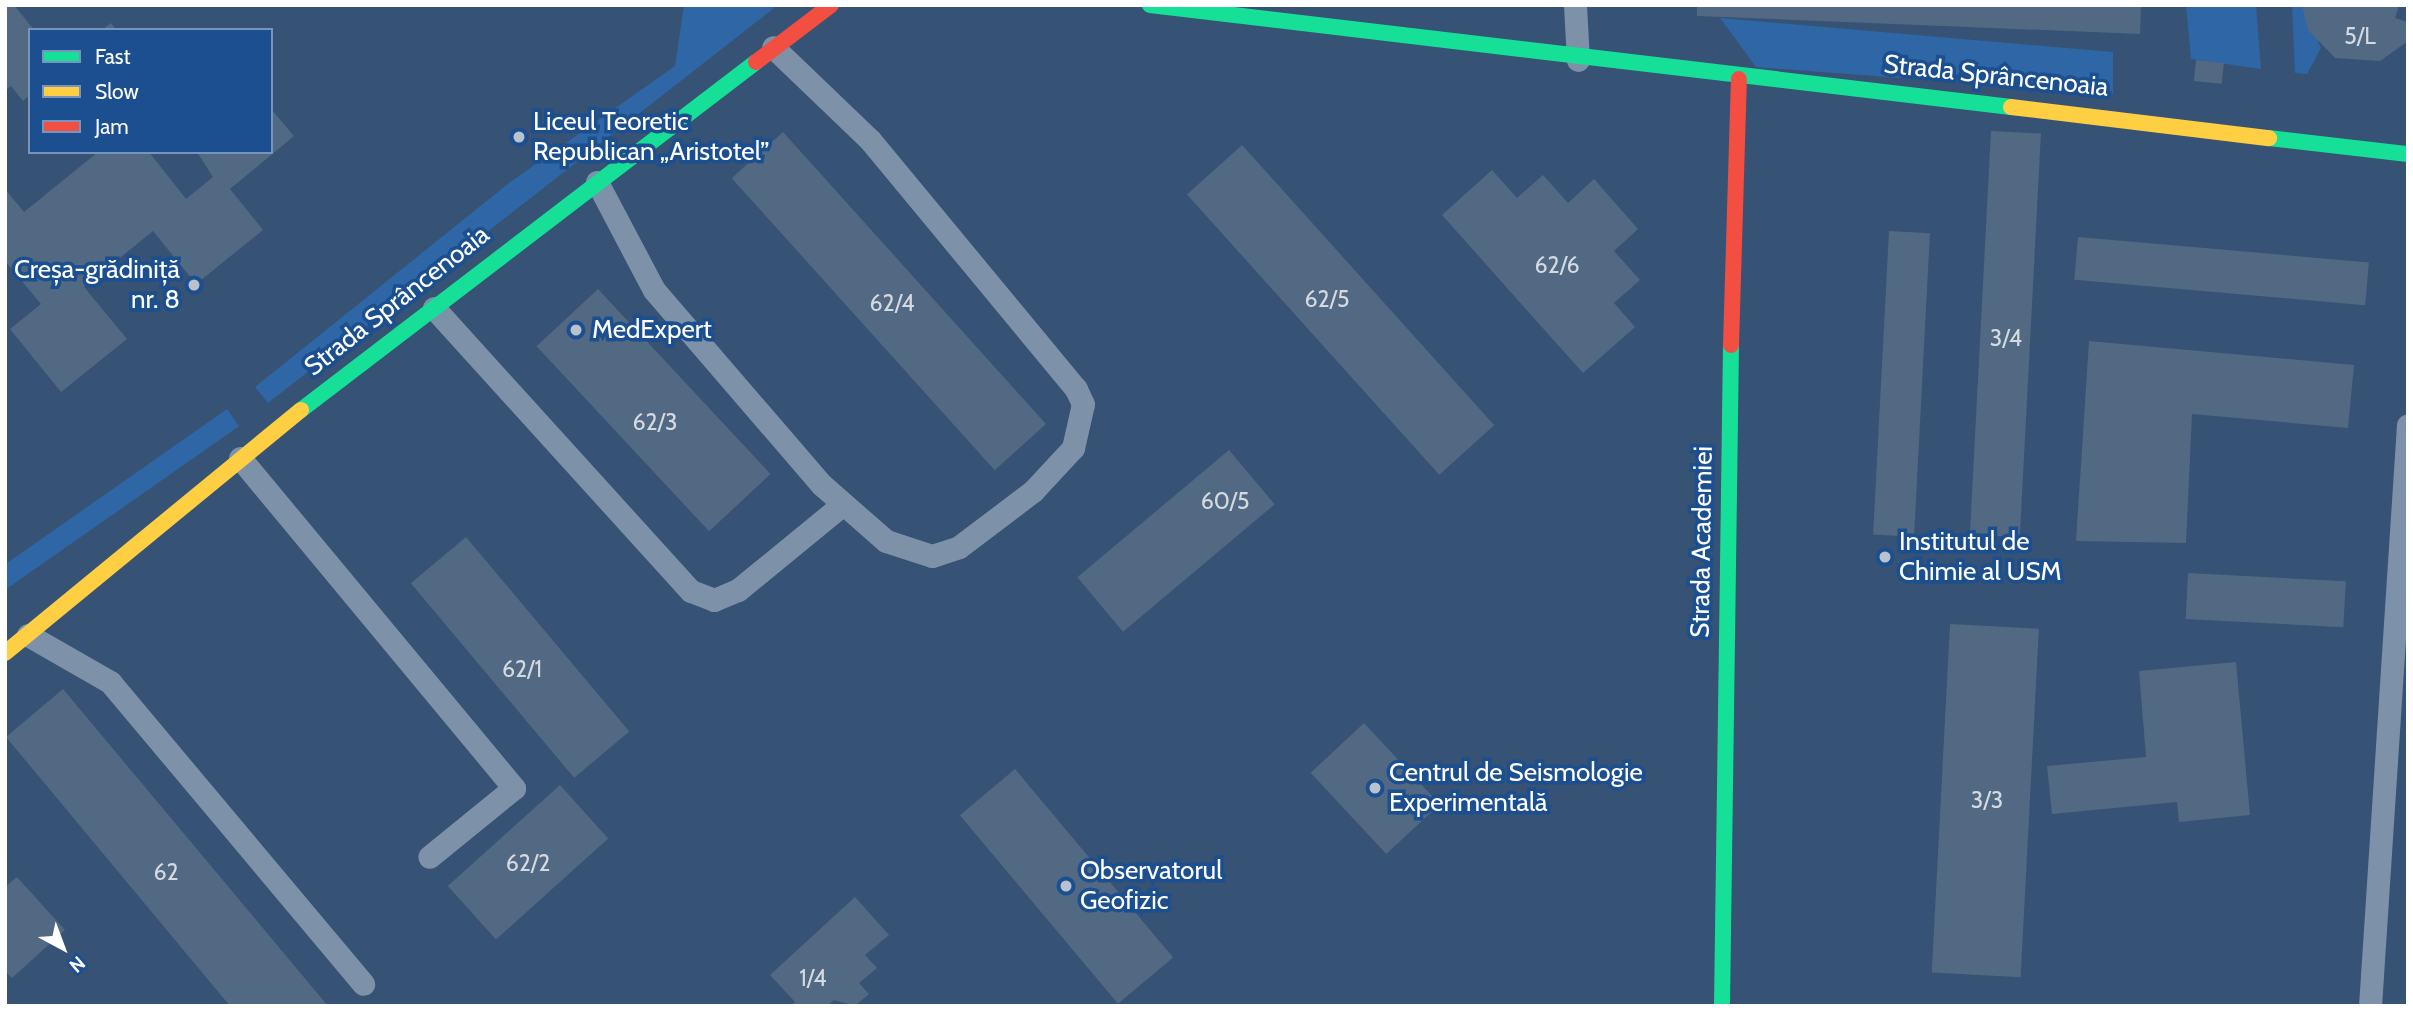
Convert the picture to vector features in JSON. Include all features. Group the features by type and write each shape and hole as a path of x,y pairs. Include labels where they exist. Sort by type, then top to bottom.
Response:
{"street":[{"name":"Strada Sprâncenoaia","path":"5,653 240,458 831,5"},
{"name":"Strada Sprâncenoaia","path":"1150,5 1578,60 1739,79 2071,111 2408,154"},
{"name":"Strada Academiei","path":"1722,1006 1724,563 1739,79"}],"lane":[{"path":"1575,5 1578,60"},
{"path":"597,182 654,290 843,504 886,541 917,555 959,547 1033,491 1073,449 1083,404 892,166 827,92 773,47"},
{"path":"434,308 691,592 714,600 738,590 843,504"},
{"path":"2370,1006 2408,425"},
{"path":"240,458 514,788 429,858"},
{"path":"28,635 110,682 363,985"}],"shaded area":[{"path":"684,5 778,5 268,403 255,387 509,183 675,66"},
{"path":"2186,5 2256,5 2261,69 2191,59"},
{"path":"2292,5 2302,5 2321,48 2307,74 2295,73"},
{"path":"1720,18 2113,52 2113,94 1756,67"},
{"path":"227,409 239,426 6,589 5,564"}],"building":[{"path":"5,5 14,5 32,28 28,28 28,97 23,101 11,86 5,91"},
{"path":"1697,5 2141,5 2140,34 1697,16"},
{"path":"2302,5 2399,5 2395,18 2408,22 2408,41 2380,61 2335,58 2308,30"},
{"path":"2196,60 2224,63 2222,84 2194,81"},
{"path":"273,111 294,136 273,153"},
{"path":"1991,131 2041,134 2020,537 1970,534"},
{"path":"783,132 1046,424 995,470 732,178"},
{"path":"1242,145 1494,425 1439,475 1187,195"},
{"path":"96,154 151,154 186,199 213,177 198,154 272,154 230,189 263,230 196,284 153,231 84,287 127,339 61,392 10,329 41,304 5,261 5,189 24,212"},
{"path":"1492,170 1517,198 1543,175 1568,203 1594,179 1638,229 1614,251 1640,280 1614,303 1635,327 1583,373 1442,215"},
{"path":"1889,231 1930,233 1914,537 1873,535"},
{"path":"2078,237 2369,262 2365,305 2074,280"},
{"path":"598,289 771,474 709,531 537,346"},
{"path":"2089,341 2354,365 2348,428 2192,414 2186,543 2076,541"},
{"path":"1229,450 1275,504 1123,632 1077,577"},
{"path":"466,537 629,732 574,778 411,583"},
{"path":"2188,573 2346,581 2343,627 2186,619"},
{"path":"1950,624 2039,629 2021,977 1932,973"},
{"path":"2236,662 2250,815 2179,822 2177,802 2052,814 2047,766 2146,757 2139,671"},
{"path":"63,689 328,1006 230,1006 6,737"},
{"name":"Centrul de Seismologie Experimentală","path":"1364,723 1440,804 1386,854 1311,773"},
{"name":"Observatorul Geofizic","path":"1015,769 1173,957 1118,1004 960,815"},
{"path":"560,785 608,839 496,940 448,886"},
{"path":"17,877 65,930 12,978 5,971 5,887"},
{"path":"855,897 889,935 865,955 877,968 859,983 869,994 855,1006 834,1000 827,1006 790,1006 795,1002 770,975"}],"traffic: fast":[{"path":"1150,5 2011,107"},
{"path":"301,410 756,62"},
{"path":"2269,138 2408,154"},
{"path":"1722,1006 1731,345"}],"traffic: slow":[{"path":"2011,107 2269,138"},
{"path":"5,653 301,410"}],"traffic: jam":[{"path":"756,62 831,5"},
{"path":"1731,345 1739,79"}],"place":[{"name":"Liceul Teoretic Republican „Aristotel”","path":"519,137"},
{"name":"Creșa-grădiniță nr. 8","path":"194,285"},
{"name":"MedExpert","path":"576,330"},
{"name":"Institutul de Chimie al USM","path":"1885,557"},
{"name":"Centrul de Seismologie Experimentală","path":"1375,788"},
{"name":"Observatorul Geofizic","path":"1066,886"}]}
